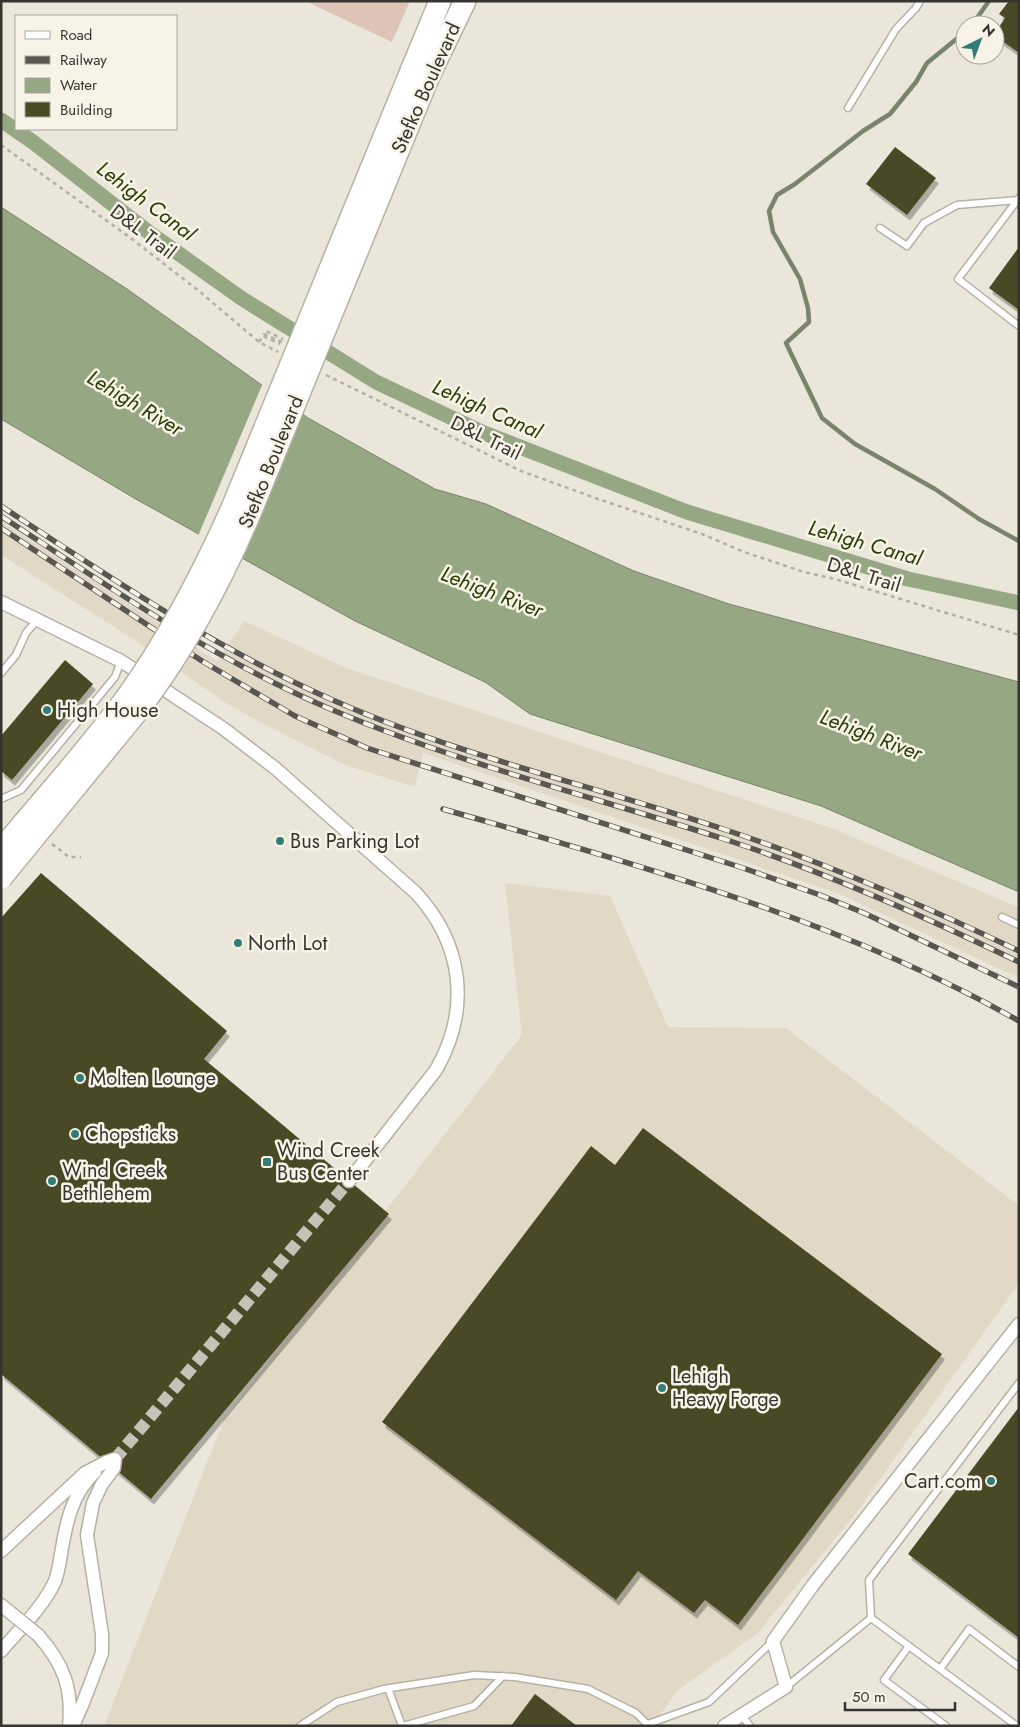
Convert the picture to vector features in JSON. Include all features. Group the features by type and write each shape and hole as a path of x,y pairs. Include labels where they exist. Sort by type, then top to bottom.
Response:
{"main road":[{"name":"Stefko Boulevard","path":"1,878 141,707 191,633 210,597 238,541 420,75 440,1"},
{"name":"Stefko Boulevard","path":"1,850 128,695 165,638 198,580 232,508 420,75 464,1"}],"street":[{"path":"1,602 122,661 224,729 282,775 416,893 427,905 438,923 450,949 458,976 456,1014 452,1034 436,1070 350,1182"},
{"path":"724,1726 786,1687 773,1641 813,1585 1019,1324"},
{"path":"1,1550 85,1473 110,1465"},
{"path":"1,1650 43,1602 52,1588 58,1571 66,1525 72,1506 90,1478 110,1465"},
{"path":"71,1726 83,1703 102,1653 102,1634 87,1535 93,1503 110,1465"},
{"path":"1,1605 38,1635 54,1654 65,1675 70,1700 71,1726"}],"lane":[{"path":"848,108 896,28 916,8 920,1"},
{"path":"880,228 907,246 924,223 957,205 1018,199"},
{"path":"1018,199 958,279 1019,326"},
{"path":"1,673 16,655 26,633 37,620"},
{"path":"1,799 21,790 115,677 122,661"},
{"path":"1002,917 1019,925"},
{"path":"870,1618 870,1580 1019,1383"},
{"path":"870,1618 1017,1726"},
{"path":"786,1687 870,1618"},
{"path":"940,1669 969,1630 1019,1667"},
{"path":"300,1726 337,1702 388,1688 474,1675 503,1676 588,1689 636,1713 648,1725 709,1702 773,1641"},
{"path":"909,1646 884,1680 946,1726"},
{"path":"388,1688 403,1726 474,1706 503,1676"},
{"path":"741,1715 750,1726"}],"path":[{"name":"D&L Trail","path":"1,145 128,236 199,291 259,342 286,355"},
{"path":"259,342 263,336 281,345 282,342 264,334 266,331 287,341"},
{"name":"D&L Trail","path":"320,372 521,471 702,534 744,552 804,572 835,579 1019,635"},
{"path":"47,843 59,848 69,857 81,857"}],"shaded area":[{"path":"305,1 410,1 392,42"},
{"path":"1,521 217,661 244,621 346,668 834,829 1019,908 1019,978 837,893 423,753 415,787 345,765 226,703 138,642 1,555"},
{"path":"505,883 610,896 668,1027 786,1028 1018,1205 1019,1283 856,1513 758,1633 678,1690 652,1726 104,1726 224,1419 522,1035"}],"water":[{"name":"Lehigh River","path":"1,207 127,289 308,418 435,489 486,504 634,571 729,604 1019,682 1019,892 821,806 530,714 485,682 355,621 134,498 1,419"}],"pier":[{"path":"263,383 303,411 241,560 198,536"}],"building":[{"path":"1009,1 1019,1 1019,53 1005,43 1005,15 999,14"},
{"path":"895,147 936,178 907,215 866,184"},
{"path":"1019,247 1019,310 989,288"},
{"name":"High House","path":"65,660 93,684 12,780 1,771 1,736"},
{"path":"41,873 227,1031 204,1059 389,1214 151,1499 1,1374 1,918"},
{"name":"Lehigh Heavy Forge","path":"643,1128 942,1354 738,1625 705,1600 694,1613 638,1571 616,1600 382,1422 591,1146 615,1165"},
{"name":"Cart.com","path":"1019,1407 1019,1638 908,1554"},
{"path":"535,1694 577,1726 511,1726"}],"waterway":[{"path":"979,15 989,1"},
{"path":"955,40 927,63 916,82 890,114 863,131 795,184 777,195 769,211 773,232 800,279 808,308 809,322 786,343 822,418 855,444 935,489 979,519 1019,541"},
{"name":"Lehigh Canal","path":"1,120 15,130"},
{"name":"Lehigh Canal","path":"16,130 147,231 241,298 376,382 484,433 687,512 908,579 1019,603"}],"tunnel":[{"path":"115,1459 349,1181"}],"railway":[{"path":"1,506 164,611 248,659 335,701 432,739 530,771 680,815 803,857 876,886 1019,951"},
{"path":"1,516 123,596 206,646 291,691 335,711 479,764 762,852 836,880 947,928 1019,962"},
{"path":"1,528 202,661 295,716 367,748 743,868 820,895 864,913 1019,987"},
{"path":"443,809 664,874 810,924 881,953 951,985 1019,1021"}],"place":[{"name":"High House","path":"47,710"},
{"name":"Bus Parking Lot","path":"280,841"},
{"name":"North Lot","path":"238,943"},
{"name":"Molten Lounge","path":"80,1078"},
{"name":"Chopsticks","path":"75,1134"},
{"name":"Wind Creek Bus Center","path":"267,1162"},
{"name":"Wind Creek Bethlehem","path":"52,1181"},
{"name":"Lehigh Heavy Forge","path":"662,1388"},
{"name":"Cart.com","path":"991,1481"}]}
